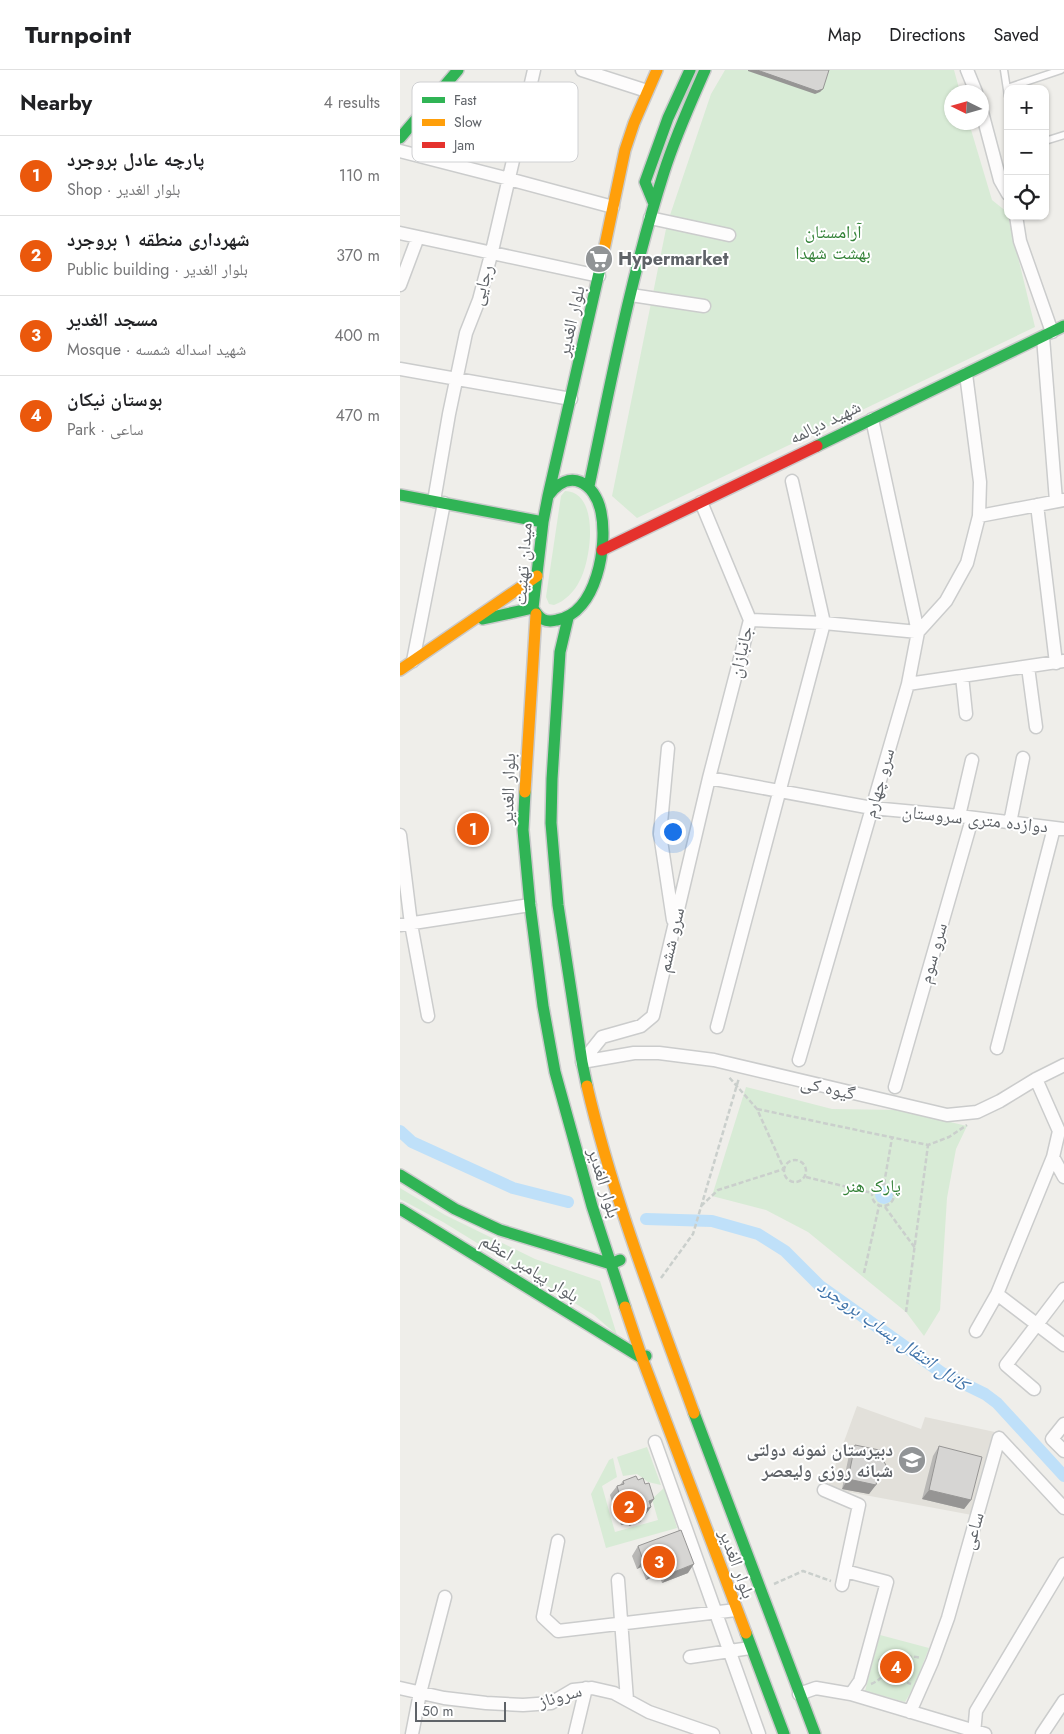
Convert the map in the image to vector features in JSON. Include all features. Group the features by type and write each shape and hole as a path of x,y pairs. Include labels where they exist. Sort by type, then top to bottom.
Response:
{"main road":[{"path":"448,82 458,70"},
{"name":"بلوار الغدیر","path":"548,496 599,276 625,150 657,70"},
{"path":"616,194 636,183 690,70"},
{"path":"588,486 650,218 678,130 705,70"},
{"path":"636,183 659,111"},
{"path":"400,138 412,124"},
{"path":"636,183 654,204"},
{"name":"شهید دیالمه","path":"602,550 1064,326"},
{"path":"548,496 558,484 565,480 578,480 588,486 598,500 602,512 602,550 594,586 579,609 568,618"},
{"path":"400,495 543,522"},
{"name":"میدان تهنیت","path":"548,496 543,522 535,611 546,622 554,623 568,618"},
{"path":"400,670 537,576"},
{"path":"474,620 535,611"},
{"name":"بلوار الغدیر","path":"535,611 523,830 530,905 555,1072 579,1161 642,1358 784,1734"},
{"name":"بلوار الغدیر","path":"568,618 560,652 551,823 558,905 582,1062 596,1123 636,1254 714,1469 815,1734"},
{"name":"بلوار پیامبر اعظم","path":"400,1175 455,1209 500,1230 611,1264"},
{"name":"بلوار پیامبر اعظم","path":"400,1209 642,1358"},
{"path":"611,1264 636,1254"},
{"path":"642,1358 670,1348"}],"street":[{"path":"582,70 647,91"},
{"path":"967,70 973,85"},
{"path":"987,130 1000,180 1004,187"},
{"path":"444,162 613,207"},
{"name":"رجایی","path":"413,661 457,379 466,333 479,300 513,162"},
{"path":"650,218 729,235"},
{"path":"979,516 1060,501 1047,334 1020,240 1017,220"},
{"path":"400,233 599,276"},
{"path":"400,285 418,237"},
{"path":"631,295 704,306"},
{"path":"400,369 571,399"},
{"path":"918,632 946,601 966,563 979,516 980,482 966,374"},
{"path":"872,419 918,632"},
{"path":"717,1027 824,623 792,481"},
{"name":"جانبازان","path":"701,502 750,620 709,778"},
{"path":"908,684 1060,662 1037,505"},
{"path":"750,620 824,623 918,632"},
{"name":"سرو چهارم","path":"799,1060 908,684 918,632"},
{"path":"1028,666 1036,727"},
{"path":"962,676 966,714"},
{"path":"668,748 660,834 674,927"},
{"path":"1010,823 1023,758"},
{"path":"959,816 972,760"},
{"name":"سرو ششم","path":"582,1062 602,1038 641,1026 653,1016 709,778"},
{"name":"دوازده متری سروستان","path":"709,778 872,808 959,816 1059,829"},
{"name":"سرو سوم","path":"895,1087 972,819"},
{"path":"996,1048 1059,829"},
{"path":"400,835 406,924 428,1016"},
{"path":"406,924 530,905"},
{"name":"گیوه کی","path":"582,1062 634,1053 659,1053 714,1060 947,1115 978,1112 1064,1065"},
{"path":"976,1331 997,1294 1053,1157 1059,1131 1036,1079"},
{"path":"1053,1157 1064,1177"},
{"path":"1034,1389 1006,1365 1064,1290"},
{"path":"997,1294 1064,1345"},
{"path":"1064,1424 1052,1439 1064,1451"},
{"name":"ساعی","path":"910,1712 932,1662 948,1618 999,1438 1064,1508"},
{"path":"655,1442 759,1734"},
{"path":"824,1490 859,1505 842,1585"},
{"path":"558,1540 543,1617 558,1631 736,1610"},
{"path":"799,1694 816,1688 851,1694 978,1733 976,1711 1064,1564"},
{"path":"845,1572 887,1582 860,1680 851,1694"},
{"path":"618,1580 627,1700"},
{"path":"412,1734 420,1693 445,1597"},
{"path":"690,1656 750,1648"},
{"name":"سروناز","path":"400,1688 486,1703 523,1705 551,1703 573,1690 592,1688 614,1693 649,1712 713,1734"},
{"path":"575,1734 586,1688"},
{"path":"1042,1734 1064,1701"}],"lane":[{"path":"1004,70 1006,85"},
{"path":"1016,85 1061,70"},
{"path":"1049,140 1064,135"}],"path":[{"path":"700,1207 718,1190 784,1169 791,1161 797,1160 802,1162 806,1166 807,1171 806,1177 802,1181 791,1182 787,1179 784,1169 757,1109 714,1060"},
{"path":"650,1294 693,1234 742,1067"},
{"path":"757,1109 928,1145 949,1137 967,1126 978,1112"},
{"path":"884,1184 892,1138"},
{"path":"906,1312 928,1145"},
{"path":"806,1177 872,1193"},
{"path":"884,1184 893,1190 894,1195 890,1205 884,1207 874,1203 872,1193 874,1188 884,1184"},
{"path":"864,1273 879,1206"},
{"path":"884,1207 915,1248"},
{"path":"761,1590 803,1571 842,1585"},
{"path":"871,1642 879,1660 888,1671 906,1682 921,1687"},
{"path":"860,1680 871,1684 897,1662 910,1656 932,1662"}],"shaded area":[{"name":"دبیرستان نمونه دولتی شبانه روزی ولیعصر","path":"857,1406 921,1429 925,1417 995,1432 972,1515 827,1488"}],"green space":[{"name":"آرامستان بهشت شهدا","path":"725,70 954,70 958,85 944,85 944,130 971,130 992,200 1004,210 1004,220 1009,220 1035,327 637,518 612,496 667,224 711,94"},
{"path":"565,491 576,494 584,503 590,529 589,545 587,559 577,586 565,599 554,605 549,604 546,597 561,496"},
{"name":"پارک هنر","path":"746,1087 832,1109 900,1110 967,1126 956,1149 947,1198 940,1310 924,1336 906,1312 808,1232 766,1210 712,1196"},
{"path":"400,1188 445,1215 535,1259 600,1281 617,1335 594,1315 443,1222 400,1199"},
{"path":"647,1447 661,1485 648,1482 637,1474 623,1476 617,1457"},
{"path":"613,1458 617,1477 602,1486 615,1532 658,1520 652,1499 665,1487 677,1528 606,1548 591,1494 609,1460"},
{"path":"880,1635 929,1648 915,1685 905,1702 865,1691"}],"water":[{"path":"884,1186 890,1189 893,1195 890,1201 884,1204 878,1201 875,1195 878,1189"}],"building":[{"path":"757,70 829,70 823,89 817,91"},
{"path":"855,1445 884,1451 882,1459 886,1465 885,1472 877,1479 876,1485 848,1479"},
{"path":"939,1446 982,1457 971,1500 929,1490"},
{"path":"636,1476 638,1480 643,1478 645,1484 649,1483 654,1499 649,1501 651,1507 645,1509 646,1513 628,1516 625,1509 622,1511 617,1495 619,1493 617,1486 624,1484 623,1481"},
{"path":"681,1530 694,1564 669,1574 666,1565 652,1570 647,1558 643,1560 638,1546"}],"waterway":[{"name":"کانال انتقال پساب بروجرد","path":"400,1131 412,1142 513,1188 568,1202"},
{"name":"کانال انتقال پساب بروجرد","path":"646,1219 712,1221 758,1234 785,1251 820,1286 942,1373 985,1394 997,1403 1064,1476"}],"traffic: fast":[{"path":"448,82 458,70"},
{"path":"654,204 645,182 668,118 690,70"},
{"path":"589,486 622,328 641,250 673,146 705,70"},
{"path":"400,138 412,124"},
{"path":"548,496 556,487 564,482 572,480 580,482 587,486 598,502 603,526 601,559 597,576 590,591 582,605 571,615 549,621 540,617 533,608 543,522 548,496 601,264"},
{"path":"817,446 1064,326"},
{"path":"400,495 543,522"},
{"path":"483,619 533,608"},
{"path":"568,618 560,652 551,823 558,905 587,1086"},
{"path":"525,792 523,830 530,905 543,1006 555,1072 592,1206 625,1307"},
{"path":"400,1175 455,1209 500,1230 611,1264 620,1260"},
{"path":"400,1209 642,1358 646,1356"},
{"path":"694,1413 815,1734"},
{"path":"746,1633 784,1734"}],"traffic: slow":[{"path":"601,264 625,150 634,123 657,70"},
{"path":"400,670 537,576"},
{"path":"525,792 536,614"},
{"path":"587,1086 597,1128 622,1210 694,1413"},
{"path":"625,1307 642,1358 746,1633"}],"traffic: jam":[{"path":"602,550 817,446"}],"place":[{"name":"Hypermarket","path":"599,259"},
{"name":"پارچه عادل بروجرد","path":"473,829"},
{"name":"دبیرستان نمونه دولتی شبانه روزی ولیعصر","path":"912,1460"},
{"name":"شهرداری منطقه ۱ بروجرد","path":"629,1507"},
{"name":"مسجد الغدیر","path":"659,1562"},
{"name":"بوستان نیکان","path":"896,1667"}]}
